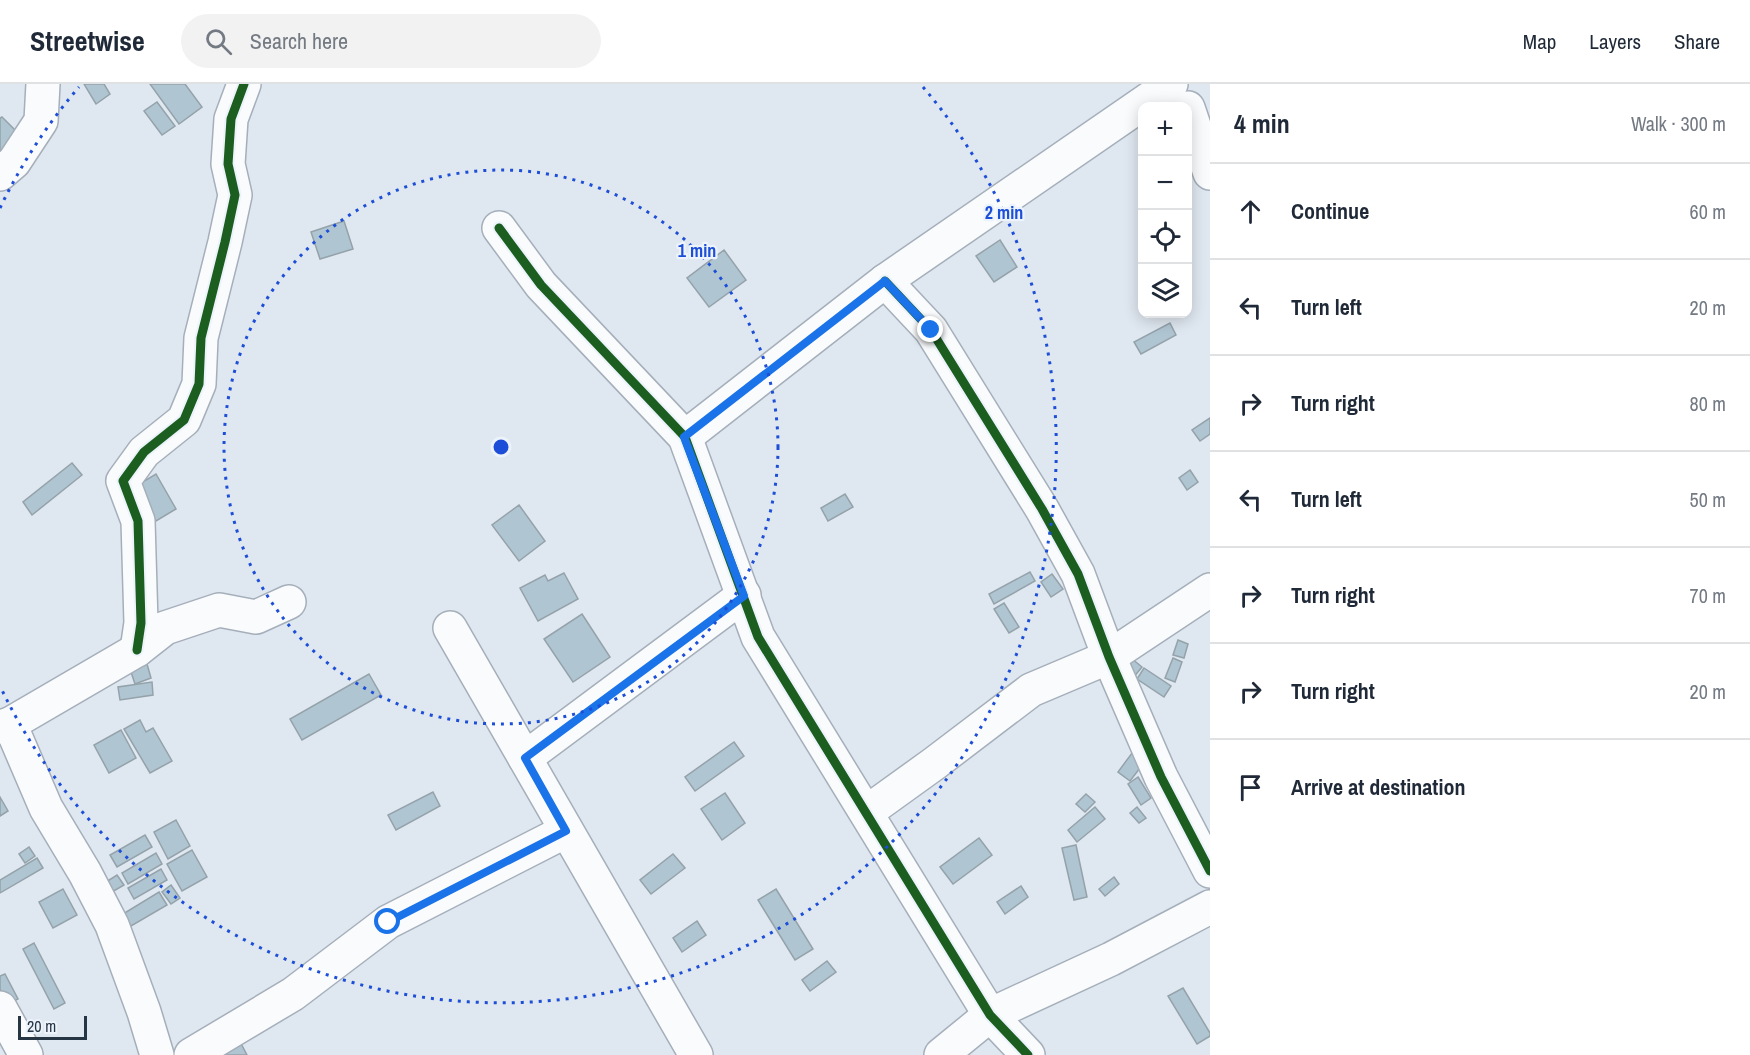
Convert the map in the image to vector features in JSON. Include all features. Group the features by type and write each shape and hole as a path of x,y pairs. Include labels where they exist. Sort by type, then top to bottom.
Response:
{"street":[{"path":"0,174 14,162 40,121 43,84"},
{"path":"136,650 141,623 138,521 123,481 144,452 184,420 199,384 201,338 235,195 228,164 231,119 244,84"},
{"path":"684,437 885,281 1171,84"},
{"path":"1179,84 1185,102"},
{"path":"1192,121 1210,173"},
{"path":"499,228 541,285 684,437 758,637 990,1015 1028,1055"},
{"path":"885,281 931,330 1042,509 1078,574 1108,657 1161,777 1210,871"},
{"path":"867,812 936,763 1031,690 1108,657 1210,590"},
{"path":"525,758 744,596"},
{"path":"157,1055 144,1012 112,926 86,873 46,808 5,725 136,650 165,628 219,610 256,617 289,603"},
{"path":"450,628 696,1055"},
{"path":"191,1055 293,994 388,922 566,831"},
{"path":"941,1055 990,1015 1111,959 1210,907"},
{"path":"0,1008 26,1055"}],"building":[{"path":"84,84 104,84 110,94 96,104"},
{"path":"150,84 185,84 202,107 179,124"},
{"path":"157,102 175,126 162,135 144,111"},
{"path":"2,117 20,135 0,156 0,118"},
{"path":"344,221 353,249 320,259 311,232"},
{"path":"1000,240 1017,267 994,282 976,256"},
{"path":"724,250 746,280 709,307 687,278"},
{"path":"1170,323 1176,335 1141,354 1134,342"},
{"path":"1210,418 1210,434 1200,441 1192,430"},
{"path":"72,463 82,475 32,515 23,502"},
{"path":"1190,470 1198,482 1187,490 1179,478"},
{"path":"156,474 176,509 151,524 131,489"},
{"path":"845,494 853,507 828,521 821,508"},
{"path":"519,505 545,541 519,561 492,525"},
{"path":"1030,572 1035,581 994,604 989,594"},
{"path":"564,573 578,599 538,621 520,588 545,575 548,581"},
{"path":"1052,574 1063,589 1051,597 1041,582"},
{"path":"1004,603 1019,627 1009,633 994,609"},
{"path":"582,614 610,657 573,682 544,639"},
{"path":"1178,640 1188,644 1184,658 1173,655"},
{"path":"1131,658 1142,667 1133,678 1122,670"},
{"path":"1173,658 1182,662 1175,682 1165,678"},
{"path":"147,664 151,678 135,684 130,669"},
{"path":"1144,668 1171,686 1164,697 1137,679"},
{"path":"369,674 381,695 302,740 290,719"},
{"path":"152,682 153,695 120,700 118,687"},
{"path":"140,720 146,732 153,728 172,761 150,773 124,729"},
{"path":"121,730 136,758 109,773 94,745"},
{"path":"734,742 744,756 695,791 685,777"},
{"path":"1138,745 1150,755 1130,781 1118,772"},
{"path":"1138,777 1151,798 1141,805 1128,784"},
{"path":"433,792 440,806 396,830 388,815"},
{"path":"725,793 745,823 722,840 701,809"},
{"path":"1086,794 1095,802 1085,812 1076,804"},
{"path":"0,797 8,811 0,816"},
{"path":"1095,807 1105,819 1077,842 1068,830"},
{"path":"1137,807 1146,818 1139,823 1130,813"},
{"path":"176,820 190,846 168,859 154,832"},
{"path":"145,835 152,847 117,867 110,855"},
{"path":"979,838 992,855 953,884 940,867"},
{"path":"1076,845 1087,897 1074,900 1062,848"},
{"path":"29,847 35,856 25,863 19,854"},
{"path":"192,850 207,877 182,891 167,864"},
{"path":"156,853 162,864 128,884 122,873"},
{"path":"673,854 685,868 651,894 640,880"},
{"path":"37,858 43,868 0,893 0,880"},
{"path":"161,869 167,880 134,899 128,888"},
{"path":"117,875 124,885 112,892 106,882"},
{"path":"1114,877 1119,884 1105,896 1099,889"},
{"path":"171,885 180,898 171,904 162,892"},
{"path":"1021,886 1028,897 1005,914 997,902"},
{"path":"63,889 77,915 53,928 39,902"},
{"path":"776,889 813,949 795,960 758,900"},
{"path":"159,892 167,905 131,926 123,914"},
{"path":"697,921 706,935 682,952 673,938"},
{"path":"34,943 65,1003 54,1009 23,949"},
{"path":"827,961 836,972 810,991 802,980"},
{"path":"5,974 18,999 8,1004 0,989 0,976"},
{"path":"1183,988 1210,1033 1210,1036 1197,1044 1168,996"},
{"path":"237,1036 247,1055 220,1055"}],"cycle path":[{"path":"137,650 141,623 138,521 123,481 144,452 184,420 199,384 201,338 235,195 228,164 231,119 244,84"},
{"path":"499,228 541,285 685,437 758,637 990,1015 1028,1055"},
{"path":"885,281 931,330 1042,509 1078,574 1109,657 1161,777 1210,871"}],"route":[{"path":"388,922 566,831 525,758 744,596 684,437 885,281 931,330"}]}
